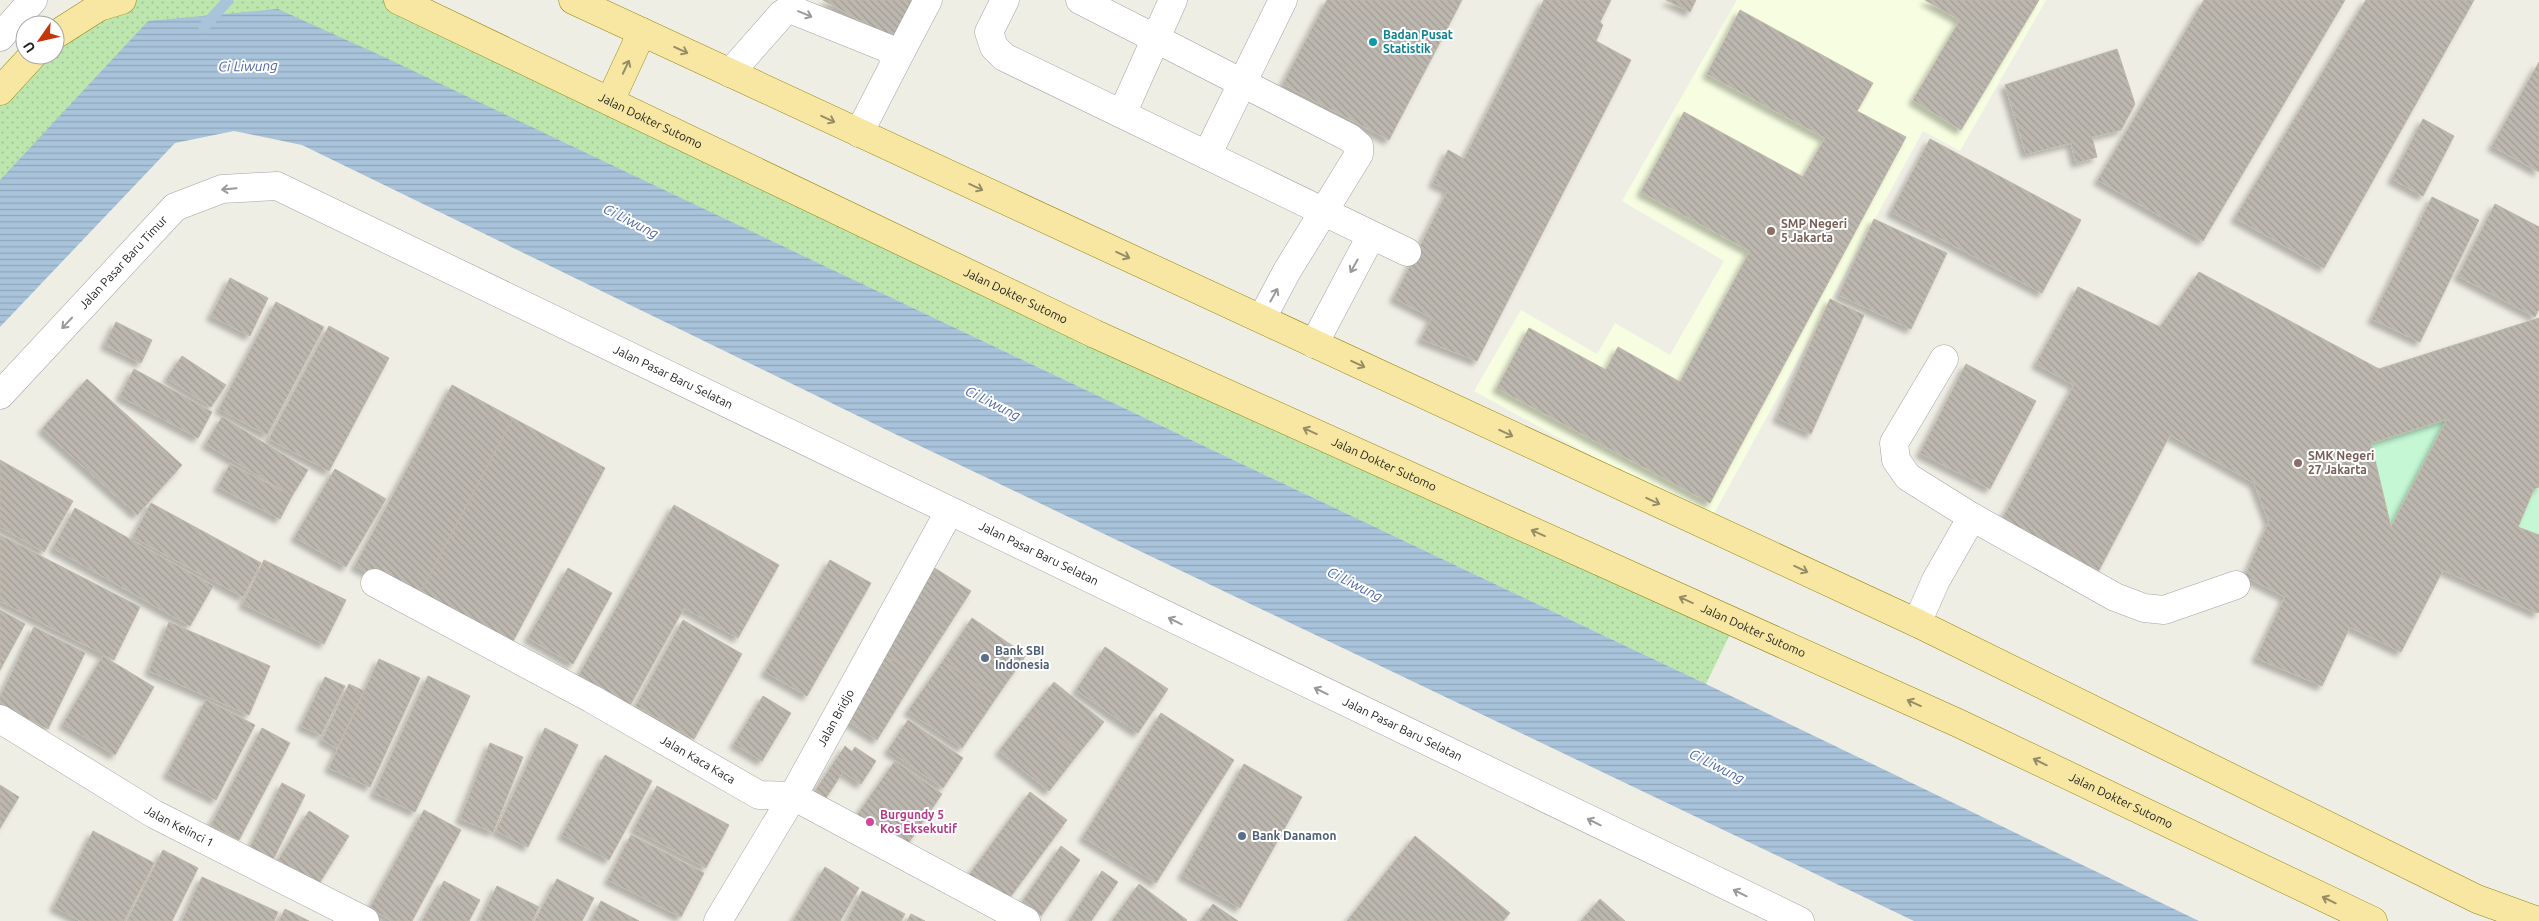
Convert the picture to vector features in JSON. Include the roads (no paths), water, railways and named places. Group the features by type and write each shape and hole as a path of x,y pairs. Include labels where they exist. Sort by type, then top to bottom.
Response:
{"main road":[{"path":"65,17 79,0"},
{"path":"65,29 99,7 122,0"},
{"name":"Jalan Dokter Sutomo","path":"398,0 1086,330 1958,723 2373,921"},
{"path":"573,0 607,7 642,32 730,74 1262,318 1314,344 1917,623 2477,899 2538,921"},
{"path":"610,101 642,32"},
{"path":"0,91 24,65"}],"street":[{"path":"0,37 33,0"},
{"path":"859,133 928,0"},
{"path":"1005,0 989,32 994,47 1004,56 1407,252"},
{"path":"1080,0 1350,138 1359,146 1359,154 1262,318"},
{"path":"1122,114 1173,0"},
{"path":"1207,156 1283,0"},
{"path":"730,74 782,14 790,9 886,48 892,54 895,63"},
{"name":"Jalan Pasar Baru Timur","path":"0,394 174,208 222,189 277,186"},
{"name":"Jalan Pasar Baru Selatan","path":"277,186 1782,917"},
{"path":"1314,344 1371,236"},
{"path":"1944,359 1894,443 1896,460 1908,477 1972,517 2115,597 2144,608 2164,610 2236,585"},
{"name":"Jalan Bridjo","path":"718,921 793,796 949,512"},
{"path":"1917,623 1936,580 1972,517"},
{"name":"Jalan Kaca Kaca","path":"375,583 592,699 759,794 793,796 1026,921"},
{"name":"Jalan Kelinci 1","path":"0,719 154,814 365,921"}],"water":[{"name":"Ci Liwung","path":"278,9 384,57 1706,684 2199,921 1914,921 895,434 302,145 234,131 175,143 0,327 0,180 148,21"}],"waterway":[{"path":"204,27 228,0"}],"place":[{"name":"Badan Pusat Statistik","path":"1373,42"},
{"name":"SMP Negeri 5 Jakarta","path":"1771,231"},
{"name":"SMK Negeri 27 Jakarta","path":"2298,463"},
{"name":"Bank SBI Indonesia","path":"985,658"},
{"name":"Burgundy 5 Kos Eksekutif","path":"870,822"},
{"name":"Bank Danamon","path":"1242,836"}]}
